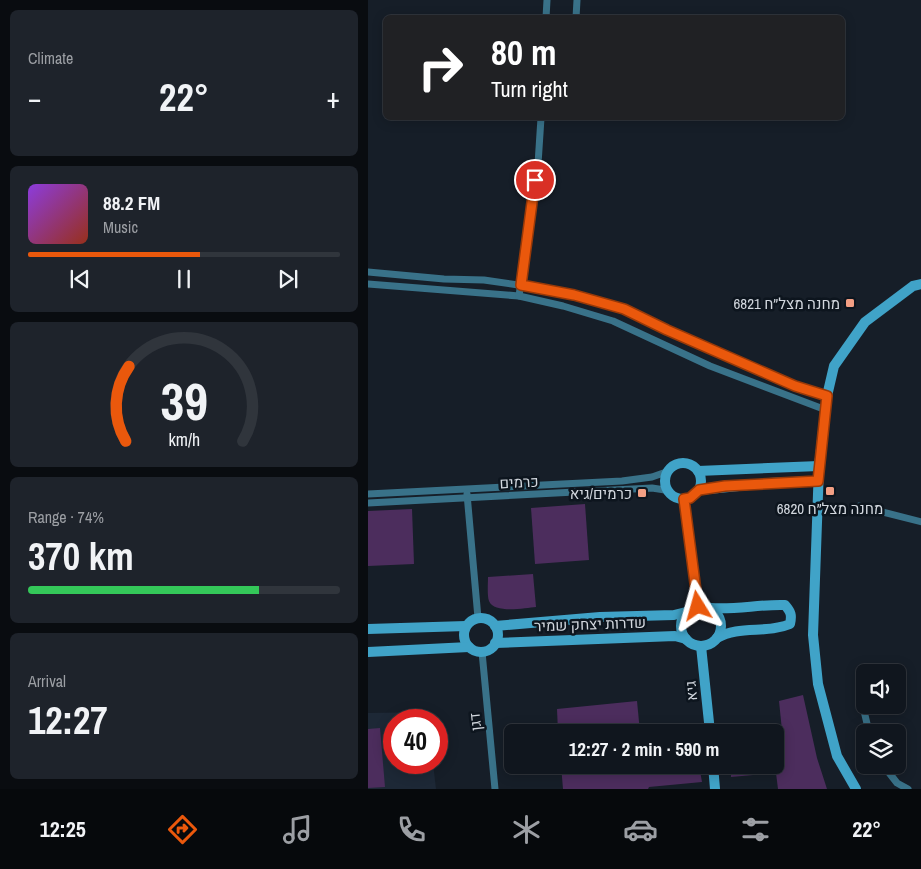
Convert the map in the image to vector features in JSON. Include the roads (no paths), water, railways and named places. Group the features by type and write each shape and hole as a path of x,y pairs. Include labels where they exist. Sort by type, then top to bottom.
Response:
{"street":[{"path":"546,0 546,15"},
{"path":"576,15 577,0"},
{"path":"520,296 538,164 541,120"},
{"path":"368,272 444,279 484,280 574,295 624,309 795,386 827,396"},
{"path":"368,284 520,296 563,306 613,321 710,366 826,410"},
{"path":"856,789 837,756 818,684 814,635 818,481 827,396 834,366 865,322 914,286 922,284"},
{"path":"699,490 701,480 698,471 694,467 685,463 676,465 669,471 666,483 670,493 684,499 690,498 699,490 769,483 818,481"},
{"path":"698,471 819,466"},
{"name":"כרמים","path":"368,494 622,481 669,471"},
{"name":"כרמים","path":"368,503 652,488 665,490 670,493"},
{"path":"467,489 478,618"},
{"path":"684,499 698,606"},
{"path":"859,506 922,522"},
{"path":"768,604 785,605 792,615 790,624 781,628 726,633 710,644 701,646 690,643 683,634 681,623 686,612 698,606 711,608 726,609 768,604"},
{"path":"711,608 719,617 721,627 717,638"},
{"name":"שדרות יצחק שמיר","path":"496,626 600,617 674,615 686,612"},
{"path":"478,618 488,619 496,626 498,635 492,648 482,652 472,650 464,639 466,626 471,620 478,618"},
{"path":"368,629 466,626"},
{"name":"שדרות יצחק שמיר","path":"495,644 675,636 686,639"},
{"name":"גיא","path":"701,646 709,724"},
{"path":"368,652 468,647"},
{"name":"דגן","path":"482,652 495,789"},
{"path":"714,774 715,789"},
{"path":"890,774 897,783 908,789"}],"place":[{"name":"מחנה מצל״ח 6821","path":"850,303"},
{"name":"מחנה מצל״ח 6820","path":"830,491"},
{"name":"כרמים/גיא","path":"642,493"}]}
